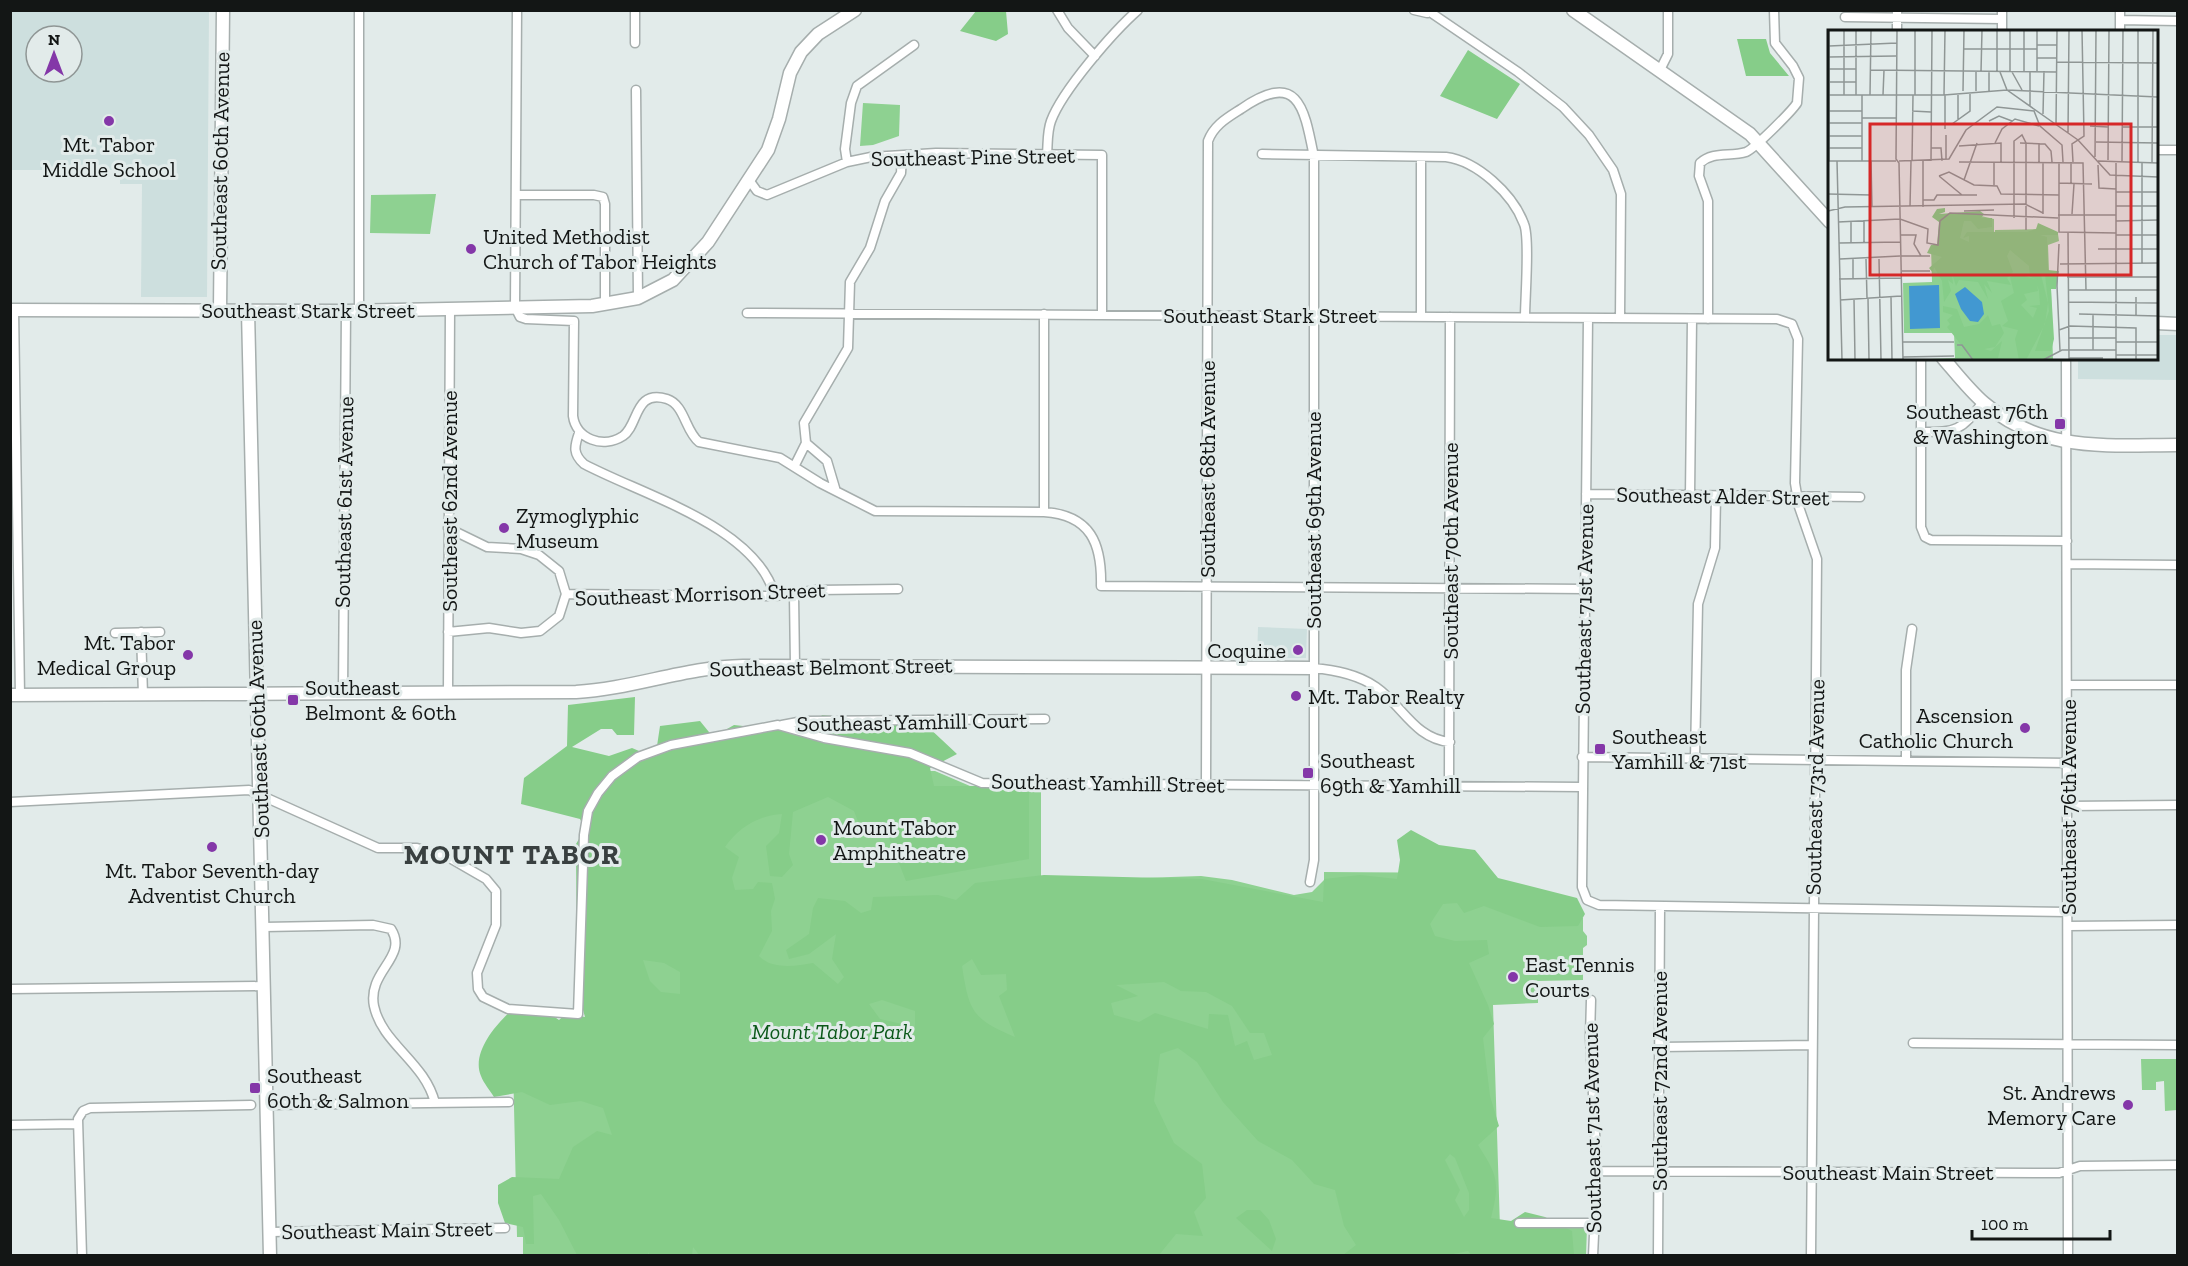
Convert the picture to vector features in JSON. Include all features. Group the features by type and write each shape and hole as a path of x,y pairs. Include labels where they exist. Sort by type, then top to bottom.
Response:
{"street":[{"name":"Southeast 60th Avenue","path":"220,311 223,10"},
{"name":"Southeast 61st Avenue","path":"343,694 359,10"},
{"path":"518,10 515,307 520,317 526,319 574,321 573,417 579,433 574,447 575,453 584,464 667,501 742,545 773,586 775,596"},
{"path":"635,10 635,43"},
{"name":"Southeast Stark Street","path":"12,310 352,311 605,305 638,298 673,280 692,261 749,180 773,137 790,73 801,52 818,34 855,10"},
{"path":"1058,10 1068,28 1095,56"},
{"path":"1047,154 1048,134 1054,113 1095,56 1121,25 1138,10"},
{"path":"1414,10 1427,12 1518,72 1563,107 1589,135 1613,170 1621,194 1620,318"},
{"path":"1573,10 1760,142 1828,220"},
{"path":"1660,70 1668,54 1668,10"},
{"path":"1708,319 1708,201 1698,169 1706,158 1743,153 1760,142 1769,130 1793,110 1798,95 1797,72 1775,43 1774,10"},
{"path":"2120,10 2120,30"},
{"path":"1897,14 1897,30"},
{"path":"1845,17 1897,14 2002,14 2002,30"},
{"path":"2120,20 2178,21"},
{"path":"847,162 845,149 850,103 857,86 914,45"},
{"path":"636,90 638,298"},
{"name":"Southeast 68th Avenue","path":"1206,784 1207,315 1210,136 1218,124 1264,94 1273,92 1294,97 1302,108 1314,156"},
{"path":"2158,150 2178,150"},
{"path":"1262,154 1421,156 1456,158 1470,164 1489,178 1509,200 1526,229 1526,317"},
{"name":"Southeast Pine Street","path":"749,180 758,191 773,194 847,162 871,157 1102,155 1102,314"},
{"path":"795,465 806,443 804,423 848,348 850,282 870,248 885,201 901,173 902,156"},
{"name":"Southeast 69th Avenue","path":"1310,882 1314,860 1314,156"},
{"path":"1421,156 1421,317"},
{"path":"516,195 603,197 605,204 605,305"},
{"name":"Southeast 62nd Avenue","path":"448,693 450,309"},
{"path":"12,310 15,695"},
{"name":"Southeast 60th Avenue","path":"248,311 270,1256"},
{"name":"Southeast Stark Street","path":"747,313 1777,319 1792,324"},
{"path":"1044,314 1044,512"},
{"name":"Southeast 70th Avenue","path":"1449,786 1450,317"},
{"name":"Southeast 71st Avenue","path":"1588,318 1582,887 1587,900 1599,905 1660,906"},
{"path":"1690,495 1692,319"},
{"path":"2158,323 2178,324"},
{"name":"Southeast 73rd Avenue","path":"1792,324 1798,339 1796,496 1817,559 1811,1256"},
{"path":"1921,360 1921,527 1924,537 1931,540 2067,541"},
{"name":"Southeast 76th Avenue","path":"2066,360 2067,1256"},
{"path":"1950,364 1983,402 2029,432 2067,442 2178,445"},
{"path":"579,433 594,440 615,440 627,432 642,403 658,398 666,399 679,408 690,433 699,442 780,458 795,465 820,483 835,488 875,510 1044,512 1069,516 1089,531 1100,556 1101,586 1585,589"},
{"path":"1921,432 1957,430 1968,422 1983,402"},
{"path":"806,443 827,461 832,471 835,488"},
{"name":"Southeast Alder Street","path":"1586,494 1860,497"},
{"path":"1695,758 1698,604 1715,548 1716,496"},
{"path":"448,528 487,547 500,550 521,549 539,555 559,571 566,594"},
{"path":"2067,564 2178,565"},
{"name":"Southeast Morrison Street","path":"448,632 489,628 520,633 540,631 559,616 566,594 775,596 817,590 898,590"},
{"path":"794,595 795,666"},
{"path":"1906,761 1906,670 1912,629"},
{"path":"141,632 143,695"},
{"path":"116,633 160,632"},
{"name":"Southeast Belmont Street","path":"15,695 592,691 712,667 1313,668 1341,672 1366,681 1384,694 1424,734 1434,740 1450,742"},
{"path":"2068,685 2178,685"},
{"name":"Southeast Yamhill Court","path":"778,725 803,721 1045,720"},
{"name":"Southeast Yamhill Street","path":"10,802 245,790 261,793 378,848 424,850 448,857 486,879 496,891 498,911 494,931 478,967 477,985 480,993 494,1004 508,1009 578,1014 584,836 590,805 598,793 624,766 651,751 778,725 824,738 910,753 979,782 1582,787"},
{"path":"1582,756 2068,763"},
{"path":"2068,806 2178,805"},
{"path":"1660,906 2068,912"},
{"name":"Southeast 72nd Avenue","path":"1658,1256 1660,906"},
{"path":"264,927 373,925 391,929 396,940 396,950 376,980 374,1003 377,1017 427,1079 435,1103"},
{"path":"2068,926 2178,925"},
{"path":"10,989 265,986"},
{"name":"Southeast 71st Avenue","path":"1591,1000 1590,1037 1597,1171 1593,1256"},
{"path":"1913,1043 2068,1046 2178,1045"},
{"path":"1659,1047 1812,1045"},
{"path":"267,1105 509,1102"},
{"path":"82,1256 78,1124 79,1116 87,1108 251,1105"},
{"path":"10,1125 78,1124"},
{"name":"Southeast Main Street","path":"1597,1171 2060,1173 2080,1166 2178,1166"},
{"path":"1519,1223 1595,1223"},
{"name":"Southeast Main Street","path":"270,1232 505,1228"}],"shaded area":[{"name":"Mt. Tabor Middle School","path":"11,10 209,11 207,297 141,297 142,184 120,184 120,170 11,170"},
{"path":"2158,335 2177,335 2177,380 2078,379 2078,360 2158,360"},
{"path":"1258,627 1307,629 1306,658 1257,658"}],"green space":[{"path":"976,11 1006,11 1008,34 996,41 960,31"},
{"path":"1737,39 1766,39 1770,53 1789,76 1746,76"},
{"path":"1468,50 1520,84 1497,119 1440,96"},
{"path":"863,103 900,105 899,136 873,145 860,146"},
{"path":"436,194 430,234 370,233 371,195"},
{"name":"Mount Tabor Park","path":"635,697 634,735 617,735 612,729 601,729 572,747 609,756 632,748 651,756 657,746 660,726 700,721 713,737 734,725 808,733 822,715 926,725 957,754 930,768 934,786 1029,786 1029,859 906,881 889,838 861,829 854,811 828,797 793,812 789,854 793,865 782,877 770,876 766,846 779,833 782,814 757,820 743,828 730,840 725,847 739,857 732,878 735,890 753,889 758,882 772,883 775,899 771,911 772,931 759,956 777,965 792,966 813,963 838,984 844,977 832,959 836,934 809,954 789,959 786,950 809,934 813,908 818,898 845,901 861,913 871,910 873,897 938,895 956,900 975,883 1044,875 1202,879 1323,902 1324,879 1360,875 1397,879 1400,860 1397,840 1411,830 1439,845 1475,850 1498,878 1577,898 1585,914 1578,926 1540,927 1484,906 1464,913 1457,903 1443,904 1430,924 1435,936 1455,941 1487,940 1489,954 1469,963 1494,1024 1483,1038 1490,1096 1499,1126 1478,1145 1490,1164 1495,1180 1496,1196 1491,1218 1511,1221 1525,1212 1545,1217 1572,1231 1574,1255 1472,1256 1468,1251 1443,1256 1343,1255 1356,1245 1344,1226 1335,1190 1314,1184 1292,1160 1258,1141 1223,1102 1197,1062 1178,1048 1160,1054 1154,1101 1174,1143 1202,1164 1206,1198 1194,1212 1203,1236 1176,1234 1159,1255 700,1256 693,1247 692,1255 650,1255 648,1252 648,1256 577,1255 559,1220 541,1194 533,1196 534,1244 526,1244 523,1227 505,1223 498,1203 498,1185 512,1177 559,1179 573,1147 597,1131 612,1135 603,1108 581,1101 550,1105 522,1092 494,1097 482,1079 479,1067 479,1058 487,1040 512,1010 546,1011 559,1020 567,1013 585,1017 577,989 576,844 585,829 580,819 521,804 524,778 567,746 568,705","holes":["972,959 981,975 1006,974 1007,990 999,996 1015,1037 990,1025 975,1012 967,994 962,966","643,960 664,963 680,972 680,994 661,992 650,981","1164,982 1181,991 1206,992 1232,1006 1250,1033 1264,1033 1272,1055 1254,1060 1247,1041 1235,1046 1228,1015 1209,1014 1208,1029 1155,1013 1139,1022 1114,1015 1111,1003 1138,996 1116,985","882,1000 915,1011 915,1027 880,1019 869,1004","1450,1154 1455,1158 1469,1193 1469,1210 1464,1217 1455,1200 1460,1190 1445,1160"]},
{"name":"Mount Tabor Park","path":"923,771 935,771 977,789 1041,790 1041,950 1051,881 1201,876 1232,880 1294,895 1312,892 1324,880 1324,872 1483,873 1574,918 1583,918 1583,931 1587,936 1587,945 1583,948 1583,980 1538,981 1538,1003 1493,1005 1500,1228 1587,1227 1586,1255 523,1255 523,1237 517,1237 512,1020 594,1028 600,828"},
{"path":"2141,1059 2177,1059 2177,1110 2165,1111 2164,1081 2156,1082 2156,1090 2142,1090"},
{"path":"1247,1210 1260,1210 1269,1220 1276,1239 1272,1251 1236,1218"}],"place":[{"name":"Mt. Tabor Middle School","path":"109,121"},
{"name":"United Methodist Church of Tabor Heights","path":"471,249"},
{"name":"Southeast 76th & Washington","path":"2060,424"},
{"name":"Zymoglyphic Museum","path":"504,528"},
{"name":"Coquine","path":"1298,650"},
{"name":"Mt. Tabor Medical Group","path":"188,655"},
{"name":"Mt. Tabor Realty","path":"1296,696"},
{"name":"Southeast Belmont & 60th","path":"293,700"},
{"name":"Ascension Catholic Church","path":"2025,728"},
{"name":"Southeast Yamhill & 71st","path":"1600,749"},
{"name":"Southeast 69th & Yamhill","path":"1308,773"},
{"name":"Mount Tabor Amphitheatre","path":"821,840"},
{"name":"Mt. Tabor Seventh-day Adventist Church","path":"212,847"},
{"name":"East Tennis Courts","path":"1513,977"},
{"name":"Southeast 60th & Salmon","path":"255,1088"},
{"name":"St. Andrews Memory Care","path":"2128,1105"}],"district":[{"name":"MOUNT TABOR","path":"512,854"}]}
